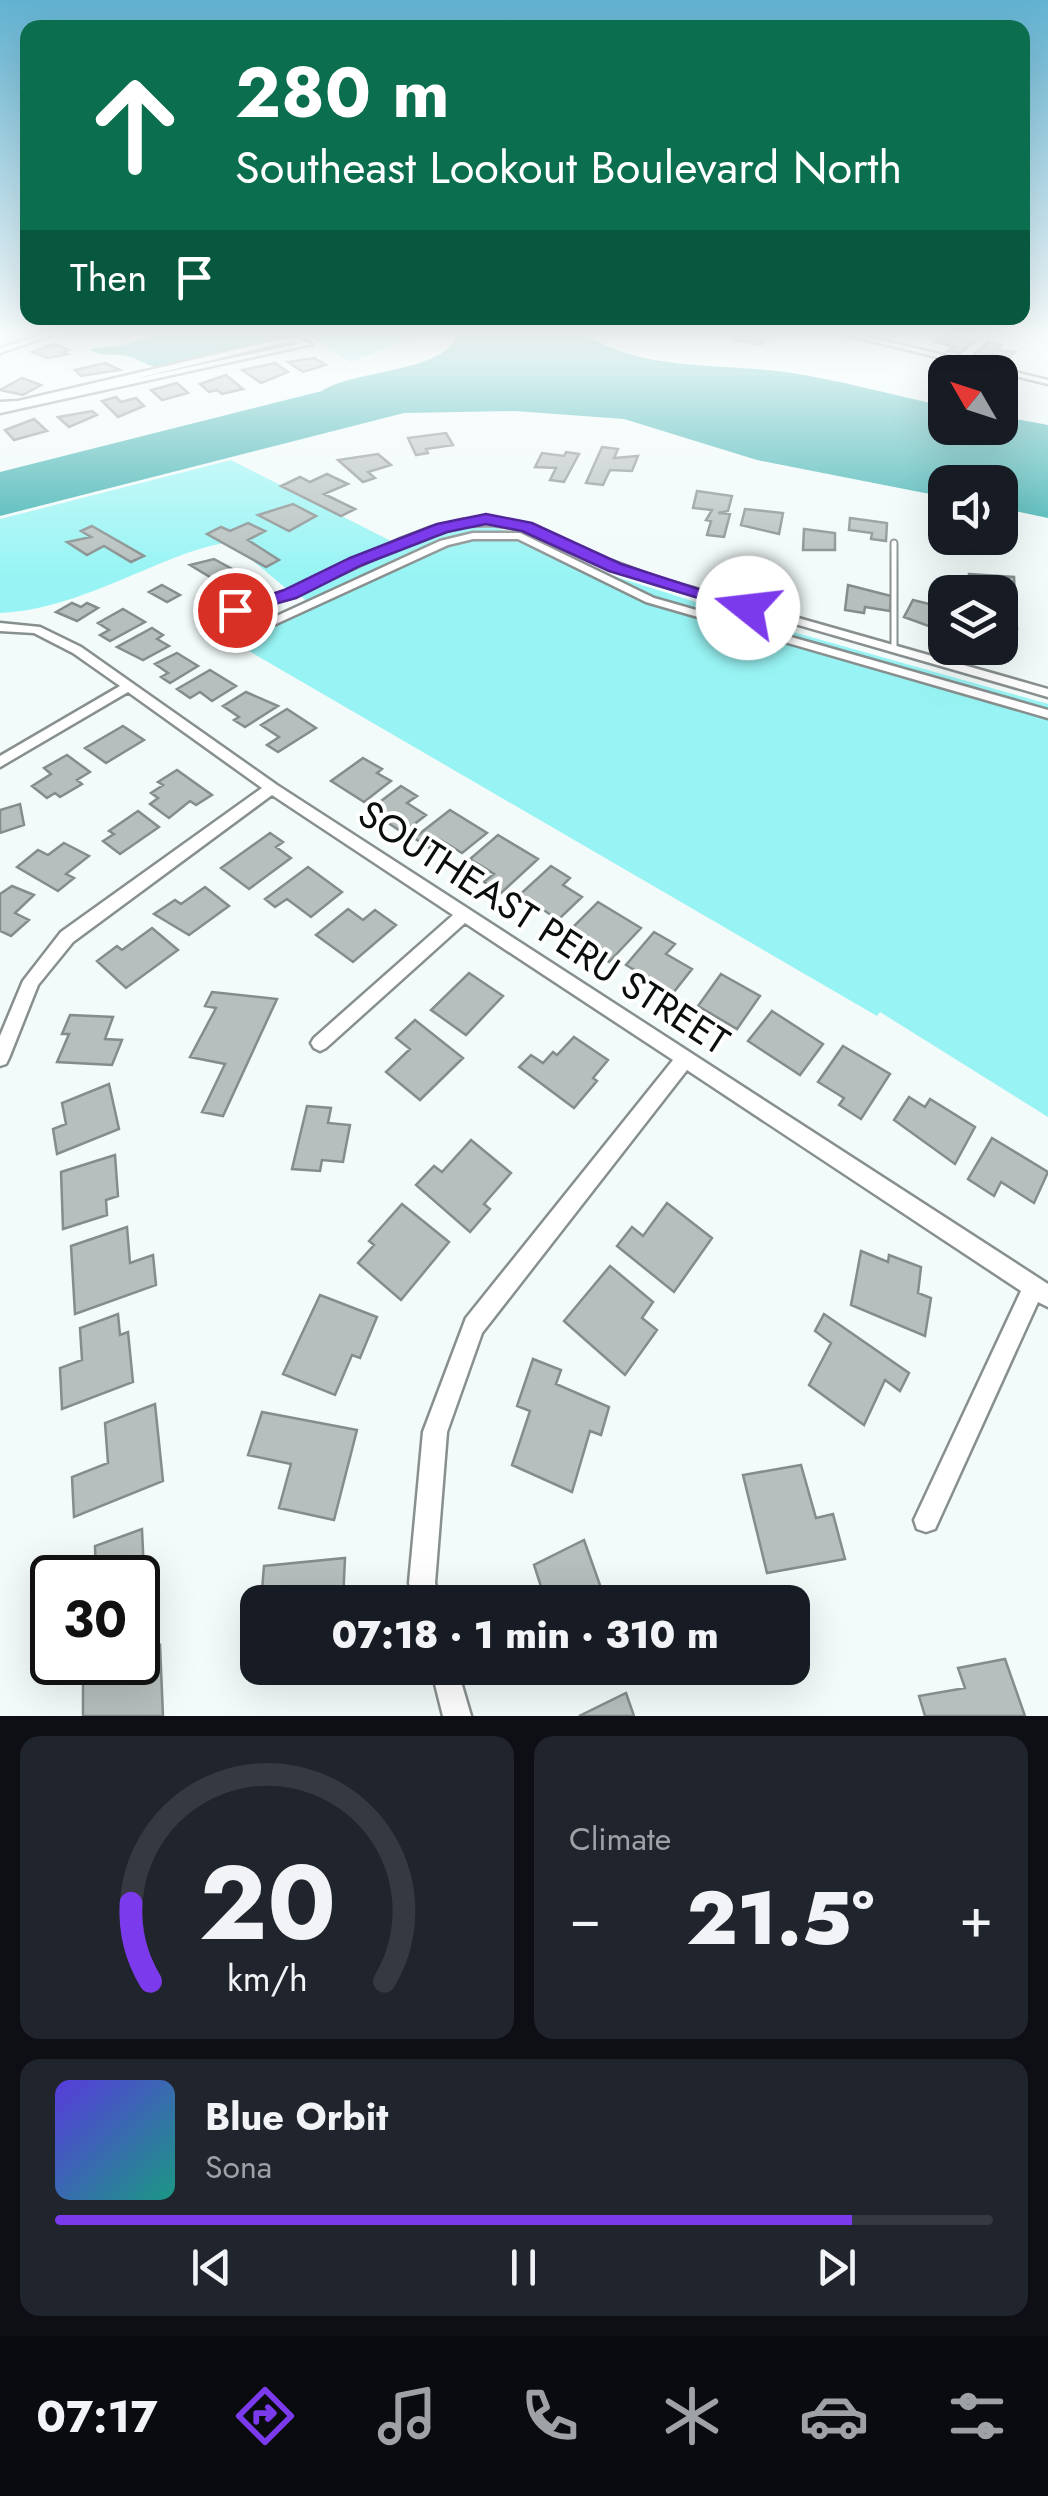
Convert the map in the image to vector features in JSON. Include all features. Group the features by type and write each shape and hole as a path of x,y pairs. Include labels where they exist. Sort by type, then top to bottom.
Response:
{"street":[{"path":"1048,693 615,568 515,530 486,519 442,528 356,562 290,594 235,610 218,627 229,632 247,632 458,538 515,530 630,592 848,660 1048,714"},
{"path":"290,594 304,606"},
{"path":"748,608 748,627"},
{"name":"SOUTHEAST PERU STREET","path":"0,627 36,630 76,650 272,788 1041,1291"},
{"path":"0,762 126,688"},
{"path":"0,1058 31,980 66,937 272,788"},
{"path":"320,1043 464,915"},
{"path":"423,1585 435,1432 474,1326 686,1058"},
{"path":"926,1520 1041,1291"},
{"path":"449,1685 458,1716"}],"lane":[{"path":"894,544 894,648"}],"shaded area":[{"path":"234,413 404,413 0,516 0,472"},
{"path":"543,413 928,413 928,445 1018,445 1018,419 1048,425 1048,518 1018,512 1018,465 928,465 928,494 757,460 624,419"},
{"path":"231,460 393,542 288,590 235,546 243,538 190,552 73,598 0,613 0,519"},
{"path":"488,525 506,531 503,535 517,536 607,574 737,615 742,631 757,631 754,621 1048,704 1048,1117 880,1012 877,1016 237,644 313,607 300,595 368,562 439,533"}],"building":[{"path":"80,413 97,415 69,427 58,417"},
{"path":"34,419 47,431 14,440 5,430"},
{"path":"446,433 453,445 426,449 428,453 416,455 408,438"},
{"path":"602,447 618,449 614,458 638,456 632,471 610,470 603,485 586,483"},
{"path":"566,452 579,454 564,482 550,480 556,468 535,467 542,453 564,456"},
{"path":"378,454 391,465 368,472 375,478 363,482 338,460"},
{"path":"327,474 348,484 324,494 355,509 341,516 281,486 300,477 310,482"},
{"path":"697,491 732,496 728,511 718,513 730,514 724,537 707,535 711,521 706,520 712,510 693,508"},
{"path":"293,504 316,516 289,531 258,515"},
{"path":"745,509 783,513 779,534 741,525"},
{"path":"850,518 887,523 886,541 871,539 872,533 849,530"},
{"path":"248,523 265,531 248,540 279,560 266,567 207,534 221,527 230,531"},
{"path":"92,526 144,556 131,562 104,546 87,555 67,542 91,537 81,531"},
{"path":"804,529 835,533 835,550 803,550"},
{"path":"214,559 234,570 222,576 228,579 220,583 190,565"},
{"path":"162,585 180,595 167,602 149,592"},
{"path":"848,585 891,596 890,611 865,607 864,613 845,610"},
{"path":"913,600 928,604 928,626 904,617"},
{"path":"72,603 98,608 77,621 56,612"},
{"path":"123,609 145,622 110,641 100,635 109,630 98,623"},
{"path":"152,628 163,635 157,639 169,646 143,660 117,647"},
{"path":"177,653 198,666 170,683 161,677 168,673 155,664"},
{"path":"210,670 236,686 212,701 200,692 190,698 177,689"},
{"path":"246,692 278,706 245,727 234,720 239,717 223,706"},
{"path":"287,709 316,728 278,752 267,745 279,737 261,725"},
{"path":"123,726 144,740 106,763 85,748"},
{"path":"67,755 90,772 77,780 82,784 60,797 55,793 47,798 32,786 51,774 44,768"},
{"path":"363,758 382,769 377,773 391,781 364,802 331,781"},
{"path":"177,770 212,795 196,805 190,801 169,818 150,804 158,798 151,793 163,785 158,782"},
{"path":"401,786 417,796 407,803 426,815 403,833 369,810"},
{"path":"20,804 24,825 0,833 0,810"},
{"path":"450,810 487,833 462,853 439,839 429,848 414,838"},
{"path":"138,811 159,827 120,854 103,841 114,834 109,831"},
{"path":"270,833 283,842 276,847 291,858 249,889 221,868"},
{"path":"498,835 538,859 501,893 484,882 494,874 470,859"},
{"path":"64,843 89,856 66,874 74,878 58,891 17,867 38,850 48,855"},
{"path":"551,866 570,878 563,885 582,897 558,920 535,904 530,909 515,899"},
{"path":"308,867 342,892 311,917 287,899 275,907 265,899"},
{"path":"12,886 34,895 15,913 29,920 11,936 0,931 0,894"},
{"path":"205,887 229,906 189,935 154,914 175,900 181,904"},
{"path":"598,902 641,928 609,962 566,934"},
{"path":"348,909 363,920 375,910 396,925 353,962 316,935"},
{"path":"152,928 178,950 126,988 97,961 117,946 122,950"},
{"path":"654,932 675,944 666,954 692,969 673,993 626,965"},
{"path":"469,973 503,996 466,1035 431,1010"},
{"path":"721,974 760,996 737,1029 698,1006"},
{"path":"212,992 277,999 223,1116 202,1112 225,1064 190,1057 216,1008 205,1006"},
{"path":"772,1011 823,1044 800,1075 748,1041"},
{"path":"70,1015 113,1017 105,1039 122,1040 112,1065 57,1062 69,1034 62,1034"},
{"path":"415,1020 463,1058 420,1100 386,1072 410,1049 396,1038"},
{"path":"574,1037 608,1060 593,1078 597,1081 574,1108 519,1067 531,1055 543,1063"},
{"path":"843,1046 890,1074 861,1119 839,1105 844,1098 818,1082"},
{"path":"109,1084 119,1129 57,1154 53,1129 66,1124 62,1103"},
{"path":"909,1097 925,1107 930,1099 975,1127 955,1164 894,1120"},
{"path":"307,1106 331,1108 328,1123 350,1125 343,1162 322,1160 320,1171 292,1169"},
{"path":"992,1138 1048,1172 1034,1203 1001,1182 994,1196 968,1179"},
{"path":"471,1140 511,1173 484,1204 490,1209 470,1232 416,1185 434,1166 442,1172"},
{"path":"115,1155 118,1196 106,1200 107,1215 63,1229 61,1172"},
{"path":"667,1203 712,1238 674,1292 617,1246 632,1227 643,1236"},
{"path":"402,1204 449,1242 401,1300 358,1263 374,1245 369,1241"},
{"path":"127,1227 130,1263 153,1255 156,1285 75,1314 71,1246"},
{"path":"861,1251 888,1262 889,1255 921,1267 918,1293 931,1298 925,1336 851,1305"},
{"path":"610,1266 653,1302 642,1318 657,1330 625,1375 564,1321"},
{"path":"320,1295 377,1317 360,1358 352,1355 335,1395 283,1374"},
{"path":"118,1314 120,1335 128,1332 133,1382 62,1409 60,1368 82,1360 80,1328"},
{"path":"824,1314 909,1373 900,1391 885,1380 864,1425 809,1385 831,1343 815,1331"},
{"path":"533,1359 561,1370 556,1384 609,1407 601,1435 590,1431 572,1492 512,1465 530,1411 517,1406"},
{"path":"155,1404 163,1481 74,1517 72,1477 108,1463 105,1423"},
{"path":"262,1412 357,1430 334,1520 279,1508 291,1464 248,1455"},
{"path":"801,1465 816,1518 833,1514 845,1559 767,1573 743,1475"},
{"path":"142,1529 143,1555 95,1555 95,1546"},
{"path":"584,1540 600,1585 540,1585 534,1565"},
{"path":"345,1558 344,1585 262,1585 264,1566"},
{"path":"160,1645 163,1716 83,1716 83,1685 160,1685"},
{"path":"1005,1659 1025,1716 925,1716 919,1696 965,1688 958,1668"},
{"path":"626,1693 634,1716 579,1716"}],"route":[{"path":"235,610 290,594 356,562 442,528 486,519 526,527 615,568 748,608"}]}
